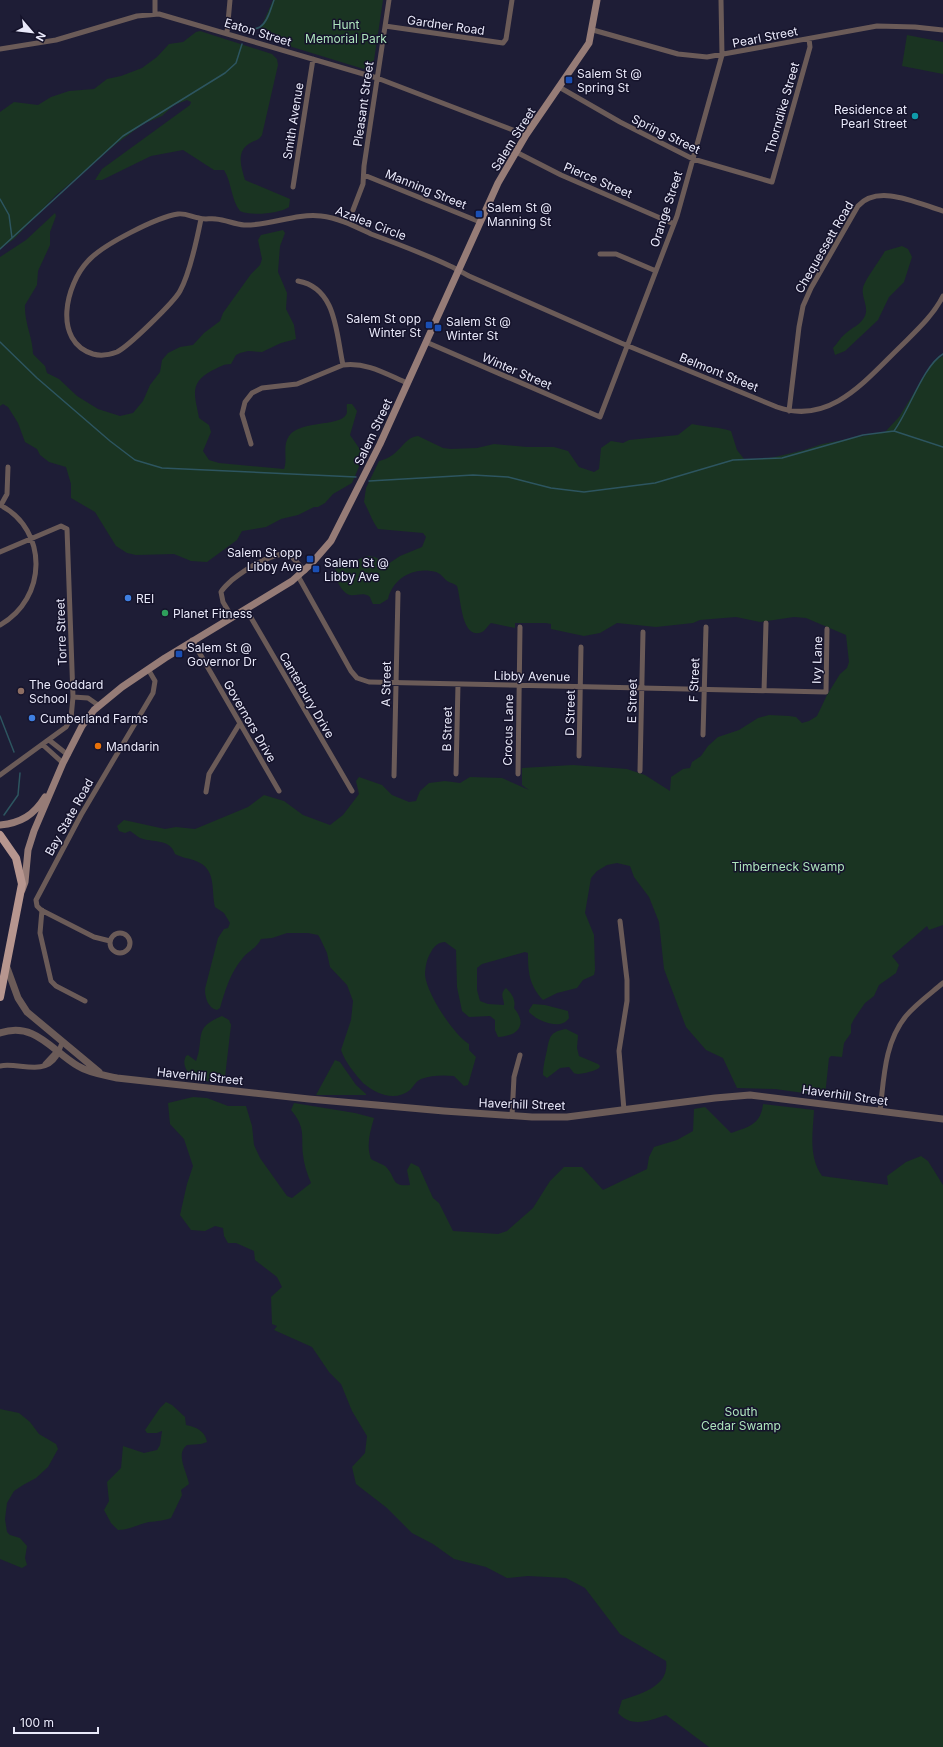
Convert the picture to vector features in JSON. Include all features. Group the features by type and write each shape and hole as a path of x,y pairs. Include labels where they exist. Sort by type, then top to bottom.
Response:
{"main road":[{"name":"Salem Street","path":"21,894 25,882 30,841 63,763 82,726 98,705 192,640 246,609 298,576 326,548 341,524 480,222 516,152 587,46 593,30 597,0"},
{"name":"Salem Street","path":"0,825 15,822 32,813 39,806 55,780"},
{"path":"0,835 13,851 22,879 21,894 0,997"}],"street":[{"path":"154,14 155,0"},
{"path":"227,33 230,0"},
{"name":"Pleasant Street","path":"353,210 362,186 364,175 389,0"},
{"name":"Gardner Road","path":"385,26 502,43 505,42 512,0"},
{"name":"Orange Street","path":"600,418 674,224 693,159 722,55 721,0"},
{"name":"Eaton Street","path":"0,49 63,39 128,18 154,14 227,33 377,78 526,135"},
{"name":"Pearl Street","path":"593,30 685,55 722,55 880,25 943,30"},
{"name":"Thorndike Street","path":"772,182 810,47 809,39"},
{"name":"Smith Avenue","path":"293,187 313,59"},
{"name":"Spring Street","path":"559,87 613,119 693,159 772,182"},
{"name":"Pierce Street","path":"516,152 561,175 674,224"},
{"name":"Manning Street","path":"364,175 480,222"},
{"name":"Chequessett Road","path":"789,411 799,326 803,306 809,291 855,210 866,199 883,194 943,211"},
{"name":"Azalea Circle","path":"200,219 196,240 183,285 174,299 127,345 118,351 109,354 96,354 78,346 68,330 67,312 73,284 88,260 109,244 163,218 181,214 200,219 218,219 250,225 309,216 327,217 459,270"},
{"path":"600,254 616,254 656,271"},
{"name":"Belmont Street","path":"459,270 628,345 789,411 801,412 823,408 844,398 857,389 928,318 943,296"},
{"path":"298,281 313,285 328,300 343,365"},
{"name":"Winter Street","path":"426,342 600,418"},
{"path":"251,444 242,414 245,402 252,393 262,388 297,384 343,365 366,366 407,383"},
{"path":"0,625 20,609 33,588 36,566 32,539 20,521 1,505 7,494 8,467"},
{"name":"Torre Street","path":"0,775 64,729 70,721 73,697 67,531 65,527 61,526 32,539"},
{"path":"0,552 32,539"},
{"path":"232,617 224,602 222,591 247,568 266,559 286,553 293,557 305,570"},
{"name":"Libby Avenue","path":"298,576 354,675 366,682 826,692"},
{"name":"A Street","path":"394,776 398,593"},
{"name":"Canterbury Drive","path":"246,609 352,791"},
{"path":"764,691 766,623"},
{"name":"F Street","path":"703,735 706,626"},
{"name":"Crocus Lane","path":"518,774 520,627"},
{"name":"Ivy Lane","path":"826,692 827,629"},
{"name":"E Street","path":"640,771 643,632"},
{"name":"Governors Drive","path":"192,640 279,791"},
{"name":"D Street","path":"579,756 581,647"},
{"name":"Bay State Road","path":"42,910 36,905 37,897 74,827 153,693 155,681 148,669"},
{"name":"B Street","path":"456,774 458,684"},
{"path":"73,697 88,698 98,705"},
{"path":"206,792 209,774 240,723"},
{"path":"49,740 68,755"},
{"path":"43,744 63,763"},
{"path":"86,1001 56,986 50,980 40,934 42,910 94,937 110,941"},
{"path":"620,921 627,980 627,1002 619,1051 624,1110"},
{"path":"122,933 128,937 130,945 126,951 118,953 112,949 110,941 114,934 122,933"},
{"name":"Haverhill Street","path":"6,964 18,998 27,1012 100,1074"},
{"path":"880,1111 887,1058 895,1034 910,1012 943,983"},
{"name":"Haverhill Street","path":"0,1033 11,1030 30,1032 45,1040 80,1068 127,1080 309,1099 512,1116 567,1117 750,1095 943,1119"},
{"path":"0,1066 34,1068 55,1058 62,1043"},
{"path":"512,1116 514,1077 520,1055"}],"green space":[{"name":"Hunt Memorial Park","path":"273,0 383,0 373,67 367,70 262,36 260,33 262,25"},
{"path":"200,31 272,54 277,59 278,65 262,135 259,139 247,145 243,149 241,154 241,164 245,180 290,199 289,207 264,214 245,213 240,211 235,202 229,180 224,170 214,170 183,150 151,156 102,180 95,180 102,169 190,105 191,102 187,100 174,105 162,116 143,124 116,144 55,196 14,239 0,249 0,112 14,102 38,105 51,97 69,91 94,89 107,79 121,76 142,68 157,57 169,44 183,42 196,32"},
{"path":"907,35 943,42 943,74 902,66"},
{"path":"55,213 56,216 50,232 50,245 38,271 37,285 25,305 33,354 45,366 47,373 59,379 77,396 98,409 120,416 133,413 143,401 150,385 160,372 162,360 168,353 180,347 193,345 204,333 220,321 223,313 251,274 260,265 262,259 258,240 261,235 283,230 285,233 280,246 278,272 287,293 286,309 294,325 296,339 281,343 262,352 248,351 240,353 236,355 231,364 224,365 213,370 200,380 195,390 199,418 209,425 211,432 203,451 209,460 219,463 284,469 287,440 294,431 310,425 342,419 347,414 347,404 352,404 357,411 350,435 364,455 352,483 333,494 325,503 318,507 314,507 298,515 281,519 266,527 242,531 237,540 207,562 191,561 174,554 136,555 127,553 116,546 95,512 71,498 71,484 66,467 49,462 40,455 37,449 25,442 18,423 8,407 3,404 0,406 0,257 26,240"},
{"path":"902,246 908,249 912,257 904,282 889,297 878,320 845,351 835,355 833,348 843,336 858,324 865,316 866,309 863,288 869,276 885,251"},
{"name":"Timberneck Swamp","path":"943,356 943,925 929,930 927,926 892,956 899,965 896,973 879,985 874,996 865,1003 854,1019 851,1025 851,1033 844,1043 842,1057 831,1056 829,1058 825,1096 775,1089 737,1088 723,1058 706,1050 686,1027 664,969 659,922 649,897 634,877 630,866 617,863 607,865 597,871 591,878 585,913 594,935 595,970 594,975 583,980 577,988 557,993 543,1000 532,984 528,966 528,953 525,952 482,964 477,968 477,990 480,1001 488,1004 504,1005 502,994 506,988 513,997 514,1008 520,1020 519,1028 516,1032 498,1037 495,1030 495,1020 490,1016 469,1017 462,1011 457,987 456,950 443,942 435,946 432,950 427,960 425,972 430,992 449,1023 469,1044 469,1050 476,1057 468,1085 464,1086 454,1076 433,1076 419,1080 404,1094 392,1096 380,1093 363,1083 348,1063 341,1050 351,1020 353,1001 347,985 330,967 327,953 318,935 308,933 287,933 272,938 261,939 234,970 228,982 220,1008 217,1010 209,1005 206,999 205,989 218,938 224,929 228,928 230,923 224,913 215,907 210,875 203,865 175,854 173,849 165,843 140,838 130,831 125,833 119,831 117,826 124,820 165,829 176,827 195,829 248,807 264,795 284,801 303,815 330,825 343,815 359,794 356,781 359,777 382,785 392,795 409,802 416,801 420,791 429,783 445,781 460,783 470,777 502,778 529,790 522,785 522,768 573,765 627,769 645,775 670,791 671,777 683,769 690,768 692,762 701,756 708,746 718,737 739,730 758,718 769,715 796,717 802,723 817,716 827,695 840,674 847,668 849,662 846,635 806,618 794,617 760,622 736,617 700,620 693,623 656,627 617,623 600,633 584,636 551,629 551,624 546,623 515,623 515,628 491,623 482,632 475,633 470,630 466,624 457,586 447,581 436,572 420,571 412,572 406,575 395,585 388,599 380,604 373,604 370,597 367,595 350,595 342,590 337,580 335,570 338,562 354,561 367,556 375,557 388,564 400,556 422,547 426,537 423,533 378,529 376,526 364,502 366,488 379,461 392,456 409,440 418,436 443,448 451,449 477,448 494,444 527,447 554,447 568,451 579,467 594,472 599,469 601,448 611,441 623,443 629,440 678,435 692,424 731,431 737,450 744,459 755,460 775,457 822,444 885,432 899,417 933,362"},
{"path":"533,1004 545,1005 568,1011 569,1018 560,1024 543,1021 529,1012"},
{"path":"222,1016 229,1020 231,1025 225,1077 213,1082 205,1081 191,1075 186,1069 184,1063 186,1056 188,1055 196,1061 203,1029 213,1020"},
{"path":"566,1029 578,1035 577,1048 579,1056 600,1066 594,1070 579,1074 574,1073 569,1067 560,1068 547,1078 543,1075 543,1072 550,1038 554,1033"},
{"path":"335,1060 340,1062 356,1085 366,1095 316,1095"},
{"name":"South Cedar Swamp","path":"193,1097 207,1098 228,1106 246,1106 252,1126 254,1145 260,1158 287,1196 292,1198 311,1183 303,1158 301,1127 296,1116 291,1110 294,1103 355,1113 374,1118 369,1144 371,1159 386,1167 395,1181 400,1185 410,1185 407,1170 411,1163 419,1167 433,1198 439,1203 453,1231 498,1234 507,1231 533,1208 550,1181 564,1167 582,1167 603,1190 647,1169 649,1157 654,1147 677,1140 693,1131 694,1109 705,1107 731,1133 753,1124 760,1116 763,1104 814,1110 812,1144 815,1160 822,1176 888,1185 887,1176 906,1162 921,1156 928,1161 943,1185 943,1747 709,1747 666,1715 640,1722 623,1718 618,1713 622,1700 645,1692 659,1683 666,1670 666,1661 620,1634 585,1588 566,1578 528,1576 507,1578 486,1567 454,1559 433,1544 412,1533 387,1508 356,1484 352,1467 365,1453 367,1436 352,1411 341,1384 329,1372 312,1347 274,1330 277,1326 272,1324 271,1297 282,1287 277,1277 255,1260 254,1251 236,1243 228,1243 224,1236 223,1228 215,1226 205,1231 191,1230 180,1215 193,1166 184,1139 170,1124 168,1103"},
{"path":"166,1402 172,1405 185,1417 186,1425 196,1428 202,1432 207,1442 187,1445 182,1453 183,1463 189,1484 181,1490 182,1495 171,1518 118,1530 111,1523 104,1510 109,1501 107,1482 121,1468 123,1446 144,1453 157,1450 160,1445 162,1431 157,1433 147,1433 145,1430"},
{"path":"0,1409 19,1413 30,1422 39,1434 56,1444 58,1449 48,1467 36,1478 14,1491 7,1503 5,1519 7,1532 10,1535 20,1538 27,1546 25,1558 27,1565 22,1568 0,1559"}],"waterway":[{"path":"246,33 249,30 263,25 269,15 274,0"},
{"path":"0,249 123,136 225,73 236,63 242,44"},
{"path":"0,199 9,215 12,238"},
{"path":"0,342 37,378 110,441 135,460 162,468 356,477"},
{"path":"894,431 929,368 943,354"},
{"path":"369,481 473,475 508,477 551,488 584,492 655,483 733,460 782,458 863,435 894,431 943,447"},
{"path":"0,716 14,752"},
{"path":"4,815 18,795 20,773"}],"place":[{"name":"Salem St @ Spring St","path":"569,80"},
{"name":"Residence at Pearl Street","path":"915,116"},
{"name":"Salem St @ Manning St","path":"479,214"},
{"name":"Salem St opp Winter St","path":"429,325"},
{"name":"Salem St @ Winter St","path":"438,328"},
{"name":"Salem St opp Libby Ave","path":"310,559"},
{"name":"Salem St @ Libby Ave","path":"316,569"},
{"name":"REI","path":"128,598"},
{"name":"Planet Fitness","path":"165,613"},
{"name":"Salem St @ Governor Dr","path":"179,654"},
{"name":"The Goddard School","path":"21,691"},
{"name":"Cumberland Farms","path":"32,718"},
{"name":"Mandarin","path":"98,746"}]}
